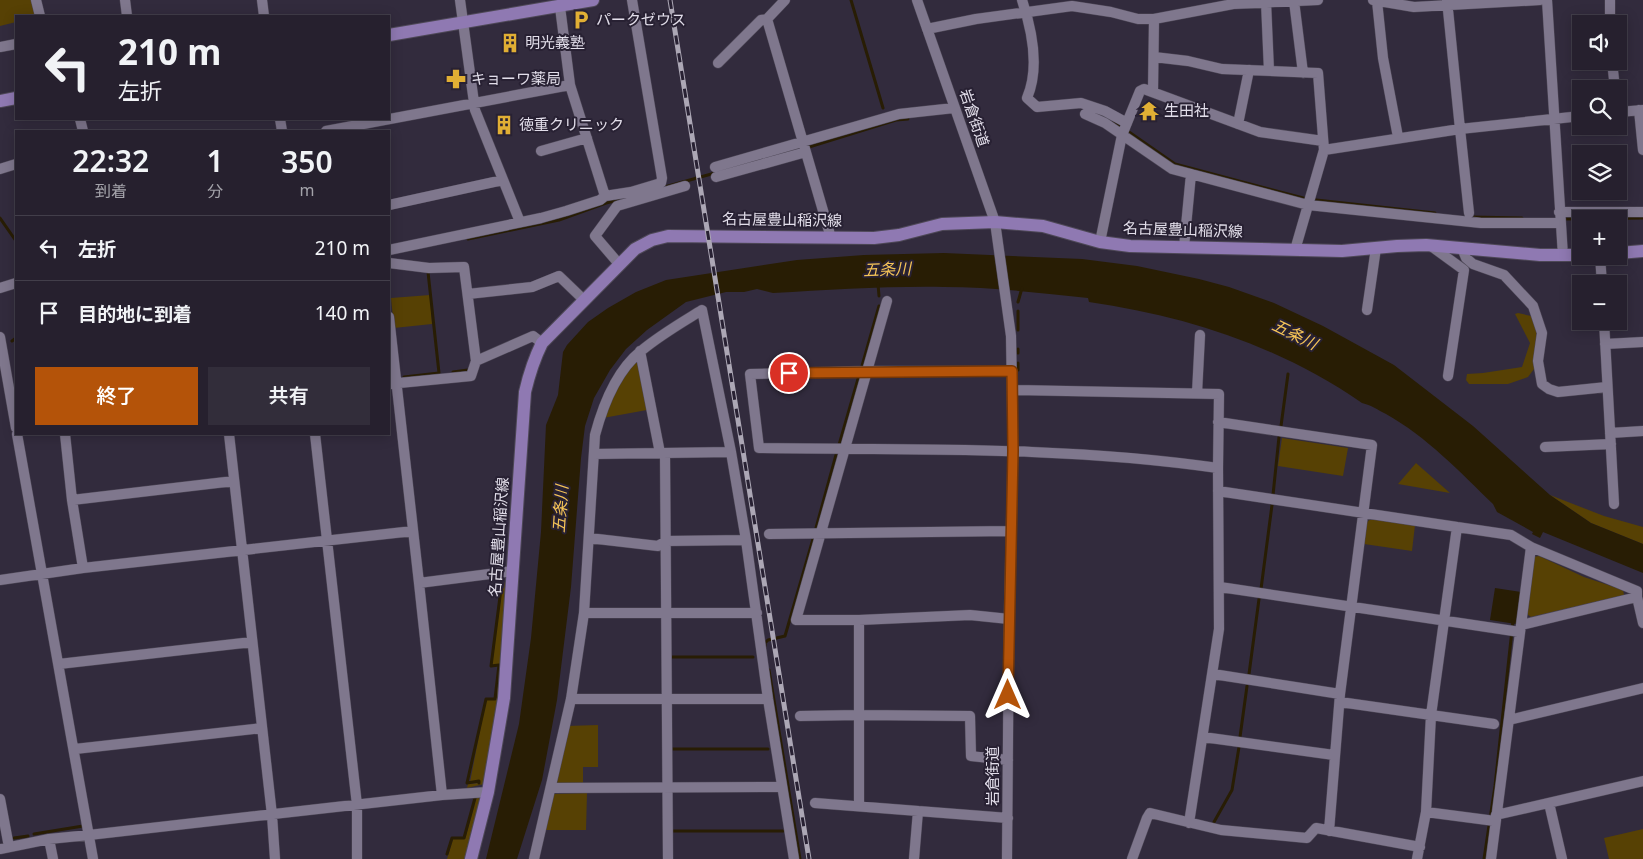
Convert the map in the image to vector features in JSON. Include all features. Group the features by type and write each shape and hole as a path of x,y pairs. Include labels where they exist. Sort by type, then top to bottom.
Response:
{"main road":[{"path":"390,35 593,0"},
{"path":"0,101 15,98"},
{"name":"名古屋豊山稲沢線","path":"472,859 488,792 504,698 525,392 535,358 542,343 635,249 652,240 668,236 874,238 899,235 942,224 995,222 1043,226 1100,242 1130,246 1342,251 1397,246 1431,246 1572,256"},
{"path":"1627,252 1643,251"}],"street":[{"path":"36,0 40,15"},
{"path":"125,0 127,15"},
{"path":"262,0 264,15"},
{"path":"460,0 475,110 520,222"},
{"path":"390,250 566,212 600,200 605,196 638,190 661,183 662,178 632,0"},
{"path":"718,63 761,20 767,19 785,0"},
{"name":"岩倉街道","path":"917,0 995,222 1012,336 1013,451 1010,531 1007,859"},
{"path":"1022,0 1030,32 1033,62 1032,85 1026,98 1037,106 1087,104 1127,123"},
{"path":"927,29 976,19 1072,6 1111,12 1138,19 1154,19 1233,2 1318,0"},
{"path":"1373,0 1398,2 1414,7 1447,2 1540,0"},
{"path":"1546,0 1563,256"},
{"path":"1610,0 1610,15"},
{"path":"1294,1 1302,73"},
{"path":"1377,1 1383,58 1398,137"},
{"path":"1266,2 1269,71"},
{"path":"1447,2 1469,213"},
{"path":"560,7 570,85 605,196"},
{"path":"767,19 830,238"},
{"path":"1153,92 1154,19"},
{"path":"0,47 15,44"},
{"path":"1154,57 1222,68 1318,73 1324,145 1295,250"},
{"path":"1238,124 1249,70"},
{"path":"390,119 570,85"},
{"path":"1100,242 1122,135 1140,91 1144,89 1260,132 1324,145 1572,117"},
{"path":"715,172 804,147 899,114 954,108"},
{"path":"1627,111 1641,110 1643,150"},
{"path":"1085,114 1105,123 1172,169 1191,174 1309,201 1481,223 1560,223"},
{"path":"331,130 386,120"},
{"path":"541,151 587,138"},
{"path":"0,169 15,164"},
{"path":"1184,247 1191,174"},
{"path":"390,205 503,180"},
{"path":"619,264 595,236 617,206 685,186"},
{"path":"1559,212 1643,212"},
{"path":"1431,246 1464,270 1448,376"},
{"path":"1367,310 1376,248"},
{"path":"1462,248 1466,258 1473,264 1504,275 1533,306 1542,333 1538,361 1542,384 1549,390 1558,392 1608,387"},
{"path":"390,264 429,268 464,267 476,360 471,376 392,384"},
{"path":"468,294 532,288 559,276 584,300"},
{"path":"0,288 15,283"},
{"path":"887,300 796,620 859,620 970,615 1009,619"},
{"path":"534,859 571,699 584,612 595,435 604,403 627,366 640,352 674,327 702,310 731,452 746,540 768,699 794,859"},
{"path":"1604,330 1614,504"},
{"path":"1197,393 1200,335"},
{"path":"476,360 533,336 542,343"},
{"path":"0,337 15,422"},
{"path":"390,339 392,384 413,531 442,795"},
{"path":"1605,344 1643,342"},
{"path":"640,352 663,453 666,541 668,859"},
{"path":"1012,371 866,371 750,374 759,448 1013,451 1168,461 1218,468"},
{"path":"1012,390 1219,394 1219,629 1189,823"},
{"path":"1218,422 1372,445 1350,606 1334,755 1329,830"},
{"path":"1610,433 1643,431"},
{"path":"17,435 75,749 93,859"},
{"path":"66,435 72,500 84,568"},
{"path":"229,435 272,814 275,859"},
{"path":"315,435 357,805 357,859"},
{"path":"1545,447 1611,444"},
{"path":"594,454 731,452"},
{"path":"72,500 234,481"},
{"path":"1218,491 1511,535 1531,547 1639,593"},
{"path":"1418,859 1426,812 1431,714 1457,527"},
{"path":"0,580 84,568 413,531"},
{"path":"769,534 1010,531"},
{"path":"589,538 658,546 666,541 746,540"},
{"path":"1491,859 1509,720 1517,629 1531,547"},
{"path":"419,583 514,571"},
{"path":"1220,587 1444,621 1517,629 1639,593"},
{"path":"1639,593 1643,623"},
{"path":"584,612 757,613"},
{"path":"859,620 859,806"},
{"path":"59,664 252,642"},
{"path":"1213,674 1494,724"},
{"path":"1509,720 1643,688"},
{"path":"571,699 768,699"},
{"path":"800,716 970,716 971,756 1008,760"},
{"path":"75,749 262,728"},
{"path":"1203,737 1334,755"},
{"path":"1426,812 1483,819 1496,818 1549,803 1643,781"},
{"path":"551,788 782,787"},
{"path":"0,799 4,848 49,839 89,834 442,795 488,792"},
{"path":"815,803 1008,818"},
{"path":"1549,803 1562,859"},
{"path":"914,859 918,811"},
{"path":"1132,859 1150,813 1221,830 1307,838 1316,828 1420,847"},
{"path":"49,839 53,859"}],"shaded area":[{"path":"0,0 33,0 37,15 15,15 15,22 0,26"},
{"path":"430,295 432,324 394,328 391,298"},
{"path":"1515,314 1531,316 1537,331 1534,369 1528,377 1508,384 1469,384 1466,380 1467,374 1522,367 1530,343"},
{"path":"637,359 647,410 603,418 618,382"},
{"path":"1282,438 1348,448 1343,476 1278,466"},
{"path":"1416,463 1450,493 1398,484"},
{"path":"1550,495 1604,516 1643,527 1643,544 1591,523"},
{"path":"1372,518 1415,525 1412,551 1364,544 1367,522"},
{"path":"1539,556 1584,577 1623,590 1624,595 1531,617 1527,614 1534,557"},
{"path":"505,581 508,585 503,671 484,784 467,788 468,784 480,783 480,780 470,782 486,700 496,699 500,665 492,665 502,589 504,588"},
{"path":"598,725 598,767 583,767 583,783 555,783 567,726"},
{"path":"587,793 586,830 543,830 552,794"},
{"path":"477,796 481,799 465,859 447,859 453,839 465,839"},
{"path":"1643,829 1643,859 1609,859 1604,838"}],"water":[{"name":"五条川","path":"944,253 1082,259 1137,266 1229,287 1274,303 1323,326 1394,365 1473,426 1550,495 1591,523 1643,544 1643,573 1543,532 1540,538 1532,534 1533,532 1497,512 1493,504 1455,468 1429,444 1401,423 1362,403 1298,365 1231,336 1196,325 1125,308 1089,302 1088,298 998,289 923,287 858,288 773,293 757,289 744,292 726,292 686,302 647,330 626,349 610,370 594,398 585,426 571,587 557,700 542,780 517,859 486,859 519,724 531,638 541,532 546,425 558,395 563,352 567,345 588,322 608,308 636,292 666,280 797,260 864,255"},
{"path":"1495,588 1521,592 1516,624 1490,620"}],"waterway":[{"path":"851,0 883,108"},
{"path":"1093,112 1123,127"},
{"path":"809,147 896,120 908,119"},
{"path":"1129,132 1175,164 1307,199 1435,213"},
{"path":"661,188 715,173"},
{"path":"468,239 559,220 606,203 631,197"},
{"path":"1471,217 1522,218"},
{"path":"0,218 15,240"},
{"path":"1564,219 1643,218"},
{"path":"404,377 439,373 428,272"},
{"name":"五条川","path":"878,284 879,296"},
{"path":"1018,302 1022,288"},
{"path":"862,366 879,306"},
{"path":"1018,311 1018,330"},
{"path":"1018,363 1018,370"},
{"path":"453,372 468,370"},
{"path":"1281,426 1288,374"},
{"path":"839,445 858,379"},
{"path":"1273,495 1279,437"},
{"path":"816,528 836,455"},
{"path":"1261,589 1272,505"},
{"path":"765,646 768,640 785,636 813,539"},
{"path":"479,783 479,781 467,783 486,699 495,699 499,665 491,666 501,589"},
{"path":"1249,674 1259,599"},
{"path":"1484,859 1495,786 1513,621"},
{"path":"672,657 753,657"},
{"path":"769,670 800,859"},
{"path":"1240,737 1247,686"},
{"path":"1214,822 1232,790 1239,747"},
{"path":"672,749 768,749"},
{"path":"447,854 452,838 464,838 474,796"},
{"path":"34,834 83,826"},
{"path":"672,831 783,831"},
{"path":"14,838 28,836"}],"railway":[{"path":"670,0 809,859"}],"place":[{"name":"パークゼウス","path":"581,20"},
{"name":"明光義塾","path":"510,43"},
{"name":"キョーワ薬局","path":"456,79"},
{"name":"生田社","path":"1149,111"},
{"name":"徳重クリニック","path":"504,125"}],"route":[{"path":"789,373 1012,371 1013,451 1008,695"}]}
